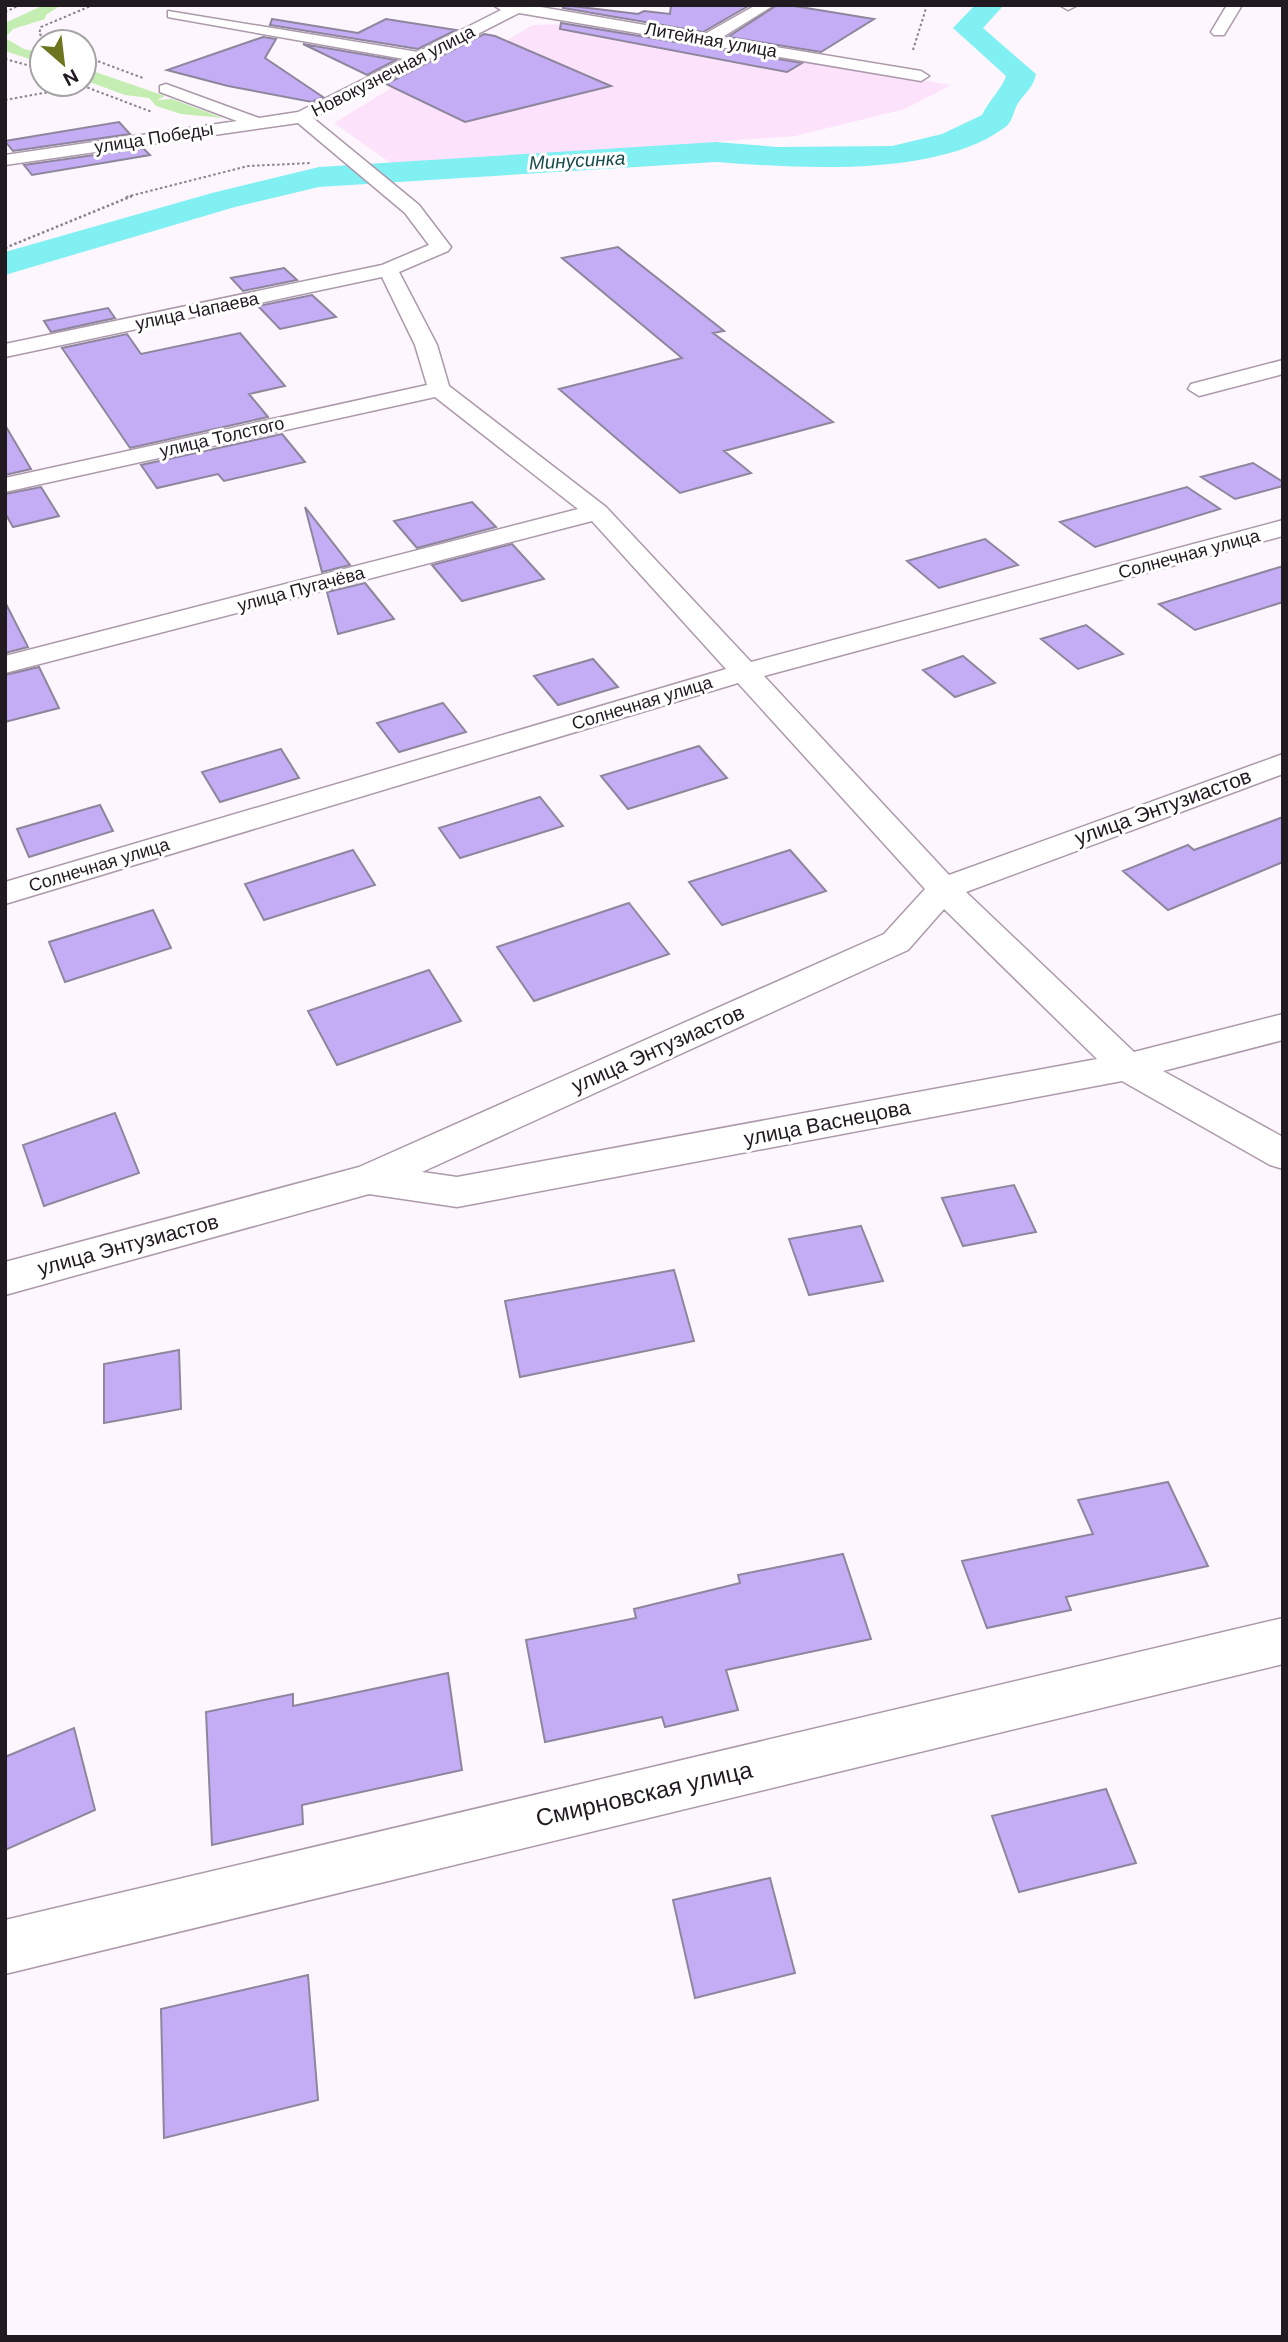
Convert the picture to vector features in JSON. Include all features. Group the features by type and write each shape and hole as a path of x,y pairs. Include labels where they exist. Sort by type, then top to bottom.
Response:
{"street":[{"path":"707,39 767,5"},
{"path":"1219,32 1235,5"},
{"name":"Литейная улица","path":"513,6 913,75"},
{"name":"Новокузнечная улица","path":"302,117 421,57 513,6"},
{"path":"173,14 421,57"},
{"path":"166,89 257,123"},
{"path":"302,117 367,169"},
{"name":"улица Победы","path":"5,160 302,117"},
{"name":"улица Чапаева","path":"5,351 388,270 441,247 412,209 367,169"},
{"path":"388,270 426,345 439,389 597,512 943,889 1127,1067 1283,1155"},
{"path":"1199,389 1283,367"},
{"name":"улица Толстого","path":"5,485 439,389"},
{"name":"улица Пугачёва","path":"5,665 597,512"},
{"name":"Солнечная улица","path":"5,893 743,673 1283,528"},
{"name":"улица Энтузиастов","path":"5,1279 369,1179 896,942 943,889 1283,763"},
{"name":"улица Васнецова","path":"369,1179 457,1192 1127,1067 1283,1027"},
{"name":"Смирновская улица","path":"5,1947 1283,1641"}],"path":[{"path":"5,12 20,5"},
{"path":"41,28 93,5"},
{"path":"913,75 927,5"},
{"path":"5,59 28,65"},
{"path":"98,62 166,89"},
{"path":"98,92 202,130"},
{"path":"5,100 28,96"},
{"path":"5,248 91,215 121,199 212,172 248,166 367,169"}],"shaded area":[{"path":"578,24 718,44 951,85 905,109 795,136 395,166 334,123 393,87 472,61 533,25"}],"green space":[{"path":"44,5 61,5 46,15 45,19 13,29 5,38 5,23"},
{"path":"5,38 28,50 28,58 5,51"},
{"path":"98,73 165,96 157,100 172,99 223,118 181,114 156,106 149,98 125,95 98,85"}],"building":[{"path":"564,5 638,14 644,11 670,14 671,5 750,5 703,32 563,8"},
{"path":"777,5 874,19 821,52 728,37"},
{"path":"272,19 358,33 386,19 456,30 418,49 270,25"},
{"path":"561,23 802,63 787,72 560,29"},
{"path":"484,34 495,36 611,86 465,122 386,84"},
{"path":"263,37 276,39 265,58 323,97 312,102 228,86 167,70"},
{"path":"303,44 396,60 367,75"},
{"path":"119,122 130,134 13,151 5,141"},
{"path":"143,148 150,155 32,175 24,165"},
{"path":"618,247 724,331 713,333 833,422 724,451 751,473 680,493 559,389 682,358 562,258"},
{"path":"284,268 297,280 243,291 231,278"},
{"path":"312,295 336,317 280,329 258,306"},
{"path":"108,308 115,318 51,332 44,321"},
{"path":"240,333 285,386 249,394 268,417 130,448 62,348 127,334 141,354"},
{"path":"5,425 31,469 5,475"},
{"path":"282,434 305,462 224,481 218,474 157,488 141,465"},
{"path":"1253,463 1283,482 1283,486 1235,499 1201,477"},
{"path":"41,487 59,516 13,527 5,513 5,494"},
{"path":"1187,487 1220,509 1095,547 1060,522"},
{"path":"472,502 496,527 417,548 394,521"},
{"path":"305,507 350,565 322,572"},
{"path":"985,539 1018,565 939,588 907,561"},
{"path":"512,544 544,579 462,601 432,565"},
{"path":"1283,566 1283,602 1195,630 1159,604"},
{"path":"365,583 394,619 338,634 327,592"},
{"path":"5,602 28,647 5,653"},
{"path":"1086,625 1123,654 1078,669 1041,639"},
{"path":"963,656 995,683 955,697 923,670"},
{"path":"593,659 618,687 558,705 534,676"},
{"path":"39,667 59,708 5,722 5,675"},
{"path":"443,703 466,732 399,752 377,723"},
{"path":"699,746 727,778 628,809 601,776"},
{"path":"281,749 299,778 220,802 202,772"},
{"path":"540,797 563,826 460,858 439,828"},
{"path":"100,805 113,831 29,857 17,829"},
{"path":"1283,817 1283,862 1168,910 1123,871 1188,845 1194,850"},
{"path":"353,850 375,885 264,920 245,884"},
{"path":"790,850 826,891 722,925 689,882"},
{"path":"629,903 669,954 534,1001 497,947"},
{"path":"153,910 171,948 65,982 49,942"},
{"path":"429,970 461,1021 337,1065 308,1011"},
{"path":"115,1113 139,1173 44,1206 23,1145"},
{"path":"1014,1185 1036,1232 963,1246 942,1198"},
{"path":"861,1226 883,1281 809,1295 789,1239"},
{"path":"674,1270 694,1341 520,1377 505,1301"},
{"path":"179,1350 181,1409 104,1423 104,1364"},
{"path":"1168,1482 1208,1566 1066,1597 1071,1610 987,1628 962,1561 1093,1534 1078,1500"},
{"path":"843,1554 871,1639 726,1670 738,1710 665,1727 662,1717 545,1742 526,1640 636,1618 634,1609 740,1583 738,1575"},
{"path":"448,1673 462,1770 302,1805 303,1824 212,1845 206,1712 293,1694 293,1706"},
{"path":"74,1728 95,1810 5,1850 5,1757"},
{"path":"1106,1789 1136,1863 1019,1892 992,1816"},
{"path":"770,1878 795,1973 695,1998 673,1900"},
{"path":"308,1975 318,2100 164,2138 161,2009"}],"waterway":[{"name":"Минусинка","path":"5,264 224,200 319,177 362,172 558,164 716,152 778,157 892,156 953,141 995,121 1004,100 1019,85 1021,74 967,28 991,5"}]}
